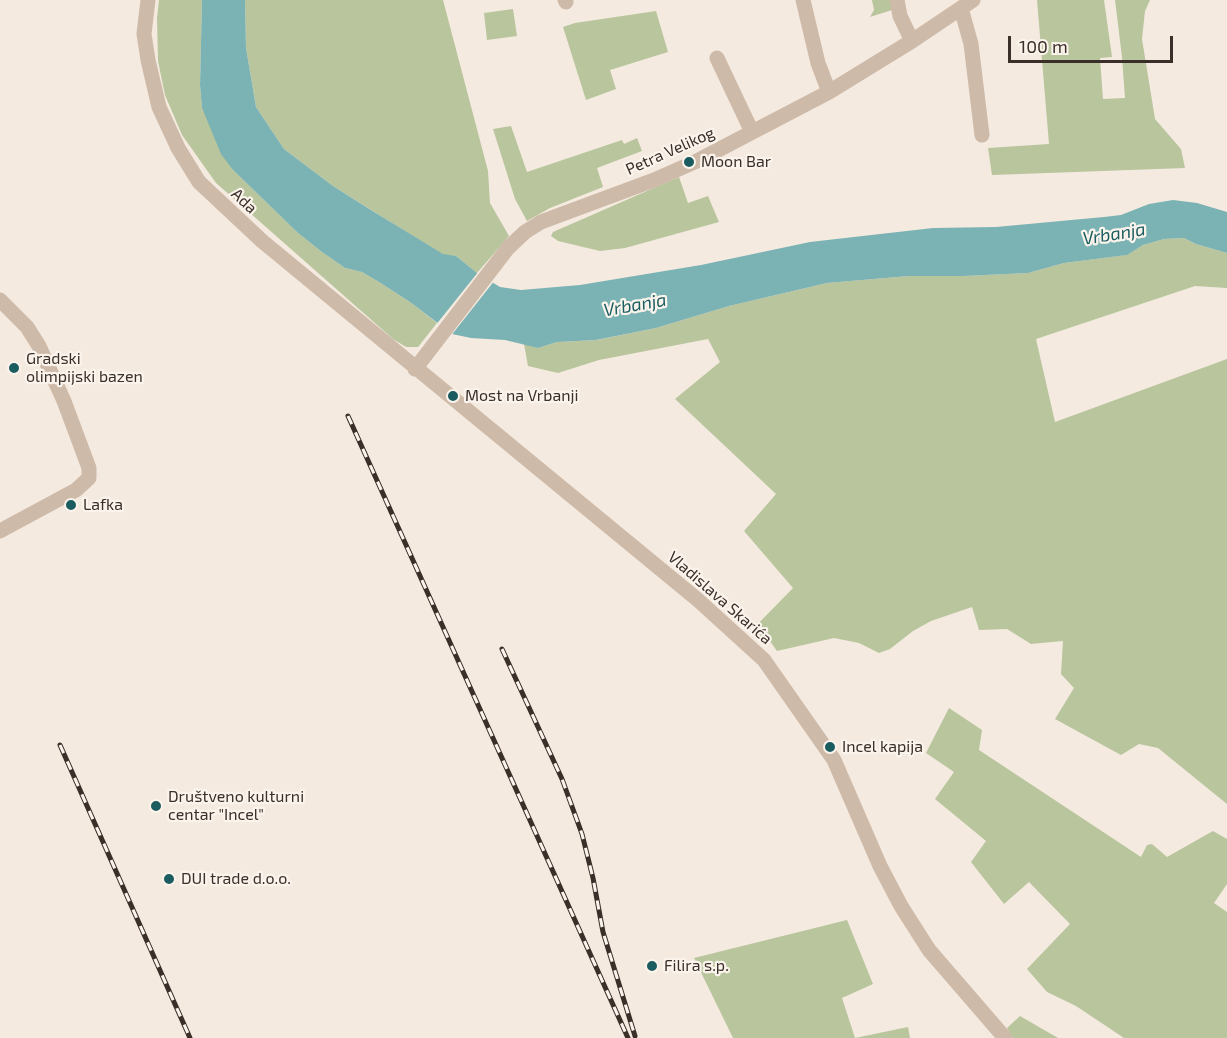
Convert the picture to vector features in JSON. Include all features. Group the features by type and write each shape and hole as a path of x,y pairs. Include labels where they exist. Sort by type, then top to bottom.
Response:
{"street":[{"name":"Ada","path":"148,0 144,34 159,107 177,148 199,182 262,241 415,369"},
{"path":"803,0 818,63 830,92"},
{"path":"897,0 900,16 912,41"},
{"name":"Petra Velikog","path":"415,369 515,241 541,222 654,180 697,161 830,92 967,4"},
{"path":"967,4 982,135"},
{"path":"717,58 752,132"},
{"path":"0,300 27,327 39,346 64,401 89,468 89,478 76,490 0,531"},
{"name":"Vladislava Skarića","path":"415,369 698,600 764,660 834,760 880,866 901,906 929,950 1005,1038"}],"green space":[{"path":"159,0 202,0 200,85 202,108 233,170 298,233 322,252 345,268 362,272 379,282 437,323 418,347 406,347 393,339 216,183 182,135 165,95 158,61"},
{"path":"245,0 443,0 488,171 490,203 509,236 477,273 456,256 444,255 333,186 284,149 256,107 246,48"},
{"path":"872,0 893,0 895,9 870,17 874,10"},
{"path":"1037,0 1104,0 1112,57 1100,58 1103,99 1125,98 1115,0 1150,0 1145,11 1142,39 1155,119 1181,149 1185,168 992,175 988,148 1049,144"},
{"path":"513,9 517,36 487,40 484,13"},
{"path":"656,11 668,52 610,70 616,89 586,100 563,27 575,23"},
{"path":"511,126 527,172 622,140 624,144 637,138 642,151 597,168 603,187 550,208 527,221 515,199 493,129"},
{"path":"679,177 688,203 708,196 719,222 625,248 600,251 558,241 551,236 553,232"},
{"path":"1184,238 1227,253 1227,288 1195,286 1036,339 1055,422 1227,359 1227,804 1158,748 1139,744 1121,755 1055,719 1074,688 1061,674 1063,641 1031,644 1007,629 979,630 972,607 931,621 913,631 890,649 879,653 859,643 834,638 777,651 770,641 750,632 793,588 744,531 776,494 675,399 720,362 708,339 599,360 558,373 528,366 524,344 538,348 557,342 597,340 656,328 729,306 827,283 909,276 1028,273 1064,263 1126,255 1143,245 1164,239"},
{"path":"949,708 982,730 979,750 1141,857 1147,845 1152,844 1167,857 1213,831 1227,839 1227,884 1214,903 1227,912 1227,1038 1124,1038 1076,1006 1047,992 1027,969 1070,924 1029,882 1004,904 971,862 986,841 935,799 954,772 926,753"},
{"path":"847,920 873,984 842,998 855,1038 733,1038 694,958"},
{"path":"1020,1016 1058,1038 1013,1038 1007,1028"},
{"path":"908,1027 910,1038 855,1038"}],"water":[{"name":"Vrbanja","path":"202,0 245,0 246,48 256,107 284,149 333,186 443,254 456,256 477,273 500,287 521,290 580,285 701,265 810,242 933,228 996,227 1104,217 1121,215 1149,204 1173,200 1197,203 1227,212 1227,253 1184,238 1164,239 1143,245 1127,255 1064,263 1028,273 909,276 827,283 729,306 656,328 596,340 557,342 538,348 505,340 471,338 452,334 379,282 362,272 345,268 322,252 298,233 233,170 221,154 202,108 200,85"}],"pier":[{"path":"479,271 495,280 450,337 435,326"}],"railway":[{"path":"348,416 628,1038"},
{"path":"502,649 562,779 582,834 603,932 635,1036"},
{"path":"60,745 190,1038"}],"place":[{"name":"Moon Bar","path":"689,162"},
{"name":"Gradski olimpijski bazen","path":"14,368"},
{"name":"Most na Vrbanji","path":"453,396"},
{"name":"Lafka","path":"71,505"},
{"name":"Incel kapija","path":"830,747"},
{"name":"Društveno kulturni centar \"Incel\"","path":"156,806"},
{"name":"DUI trade d.o.o.","path":"169,879"},
{"name":"Filira s.p.","path":"652,966"}]}
